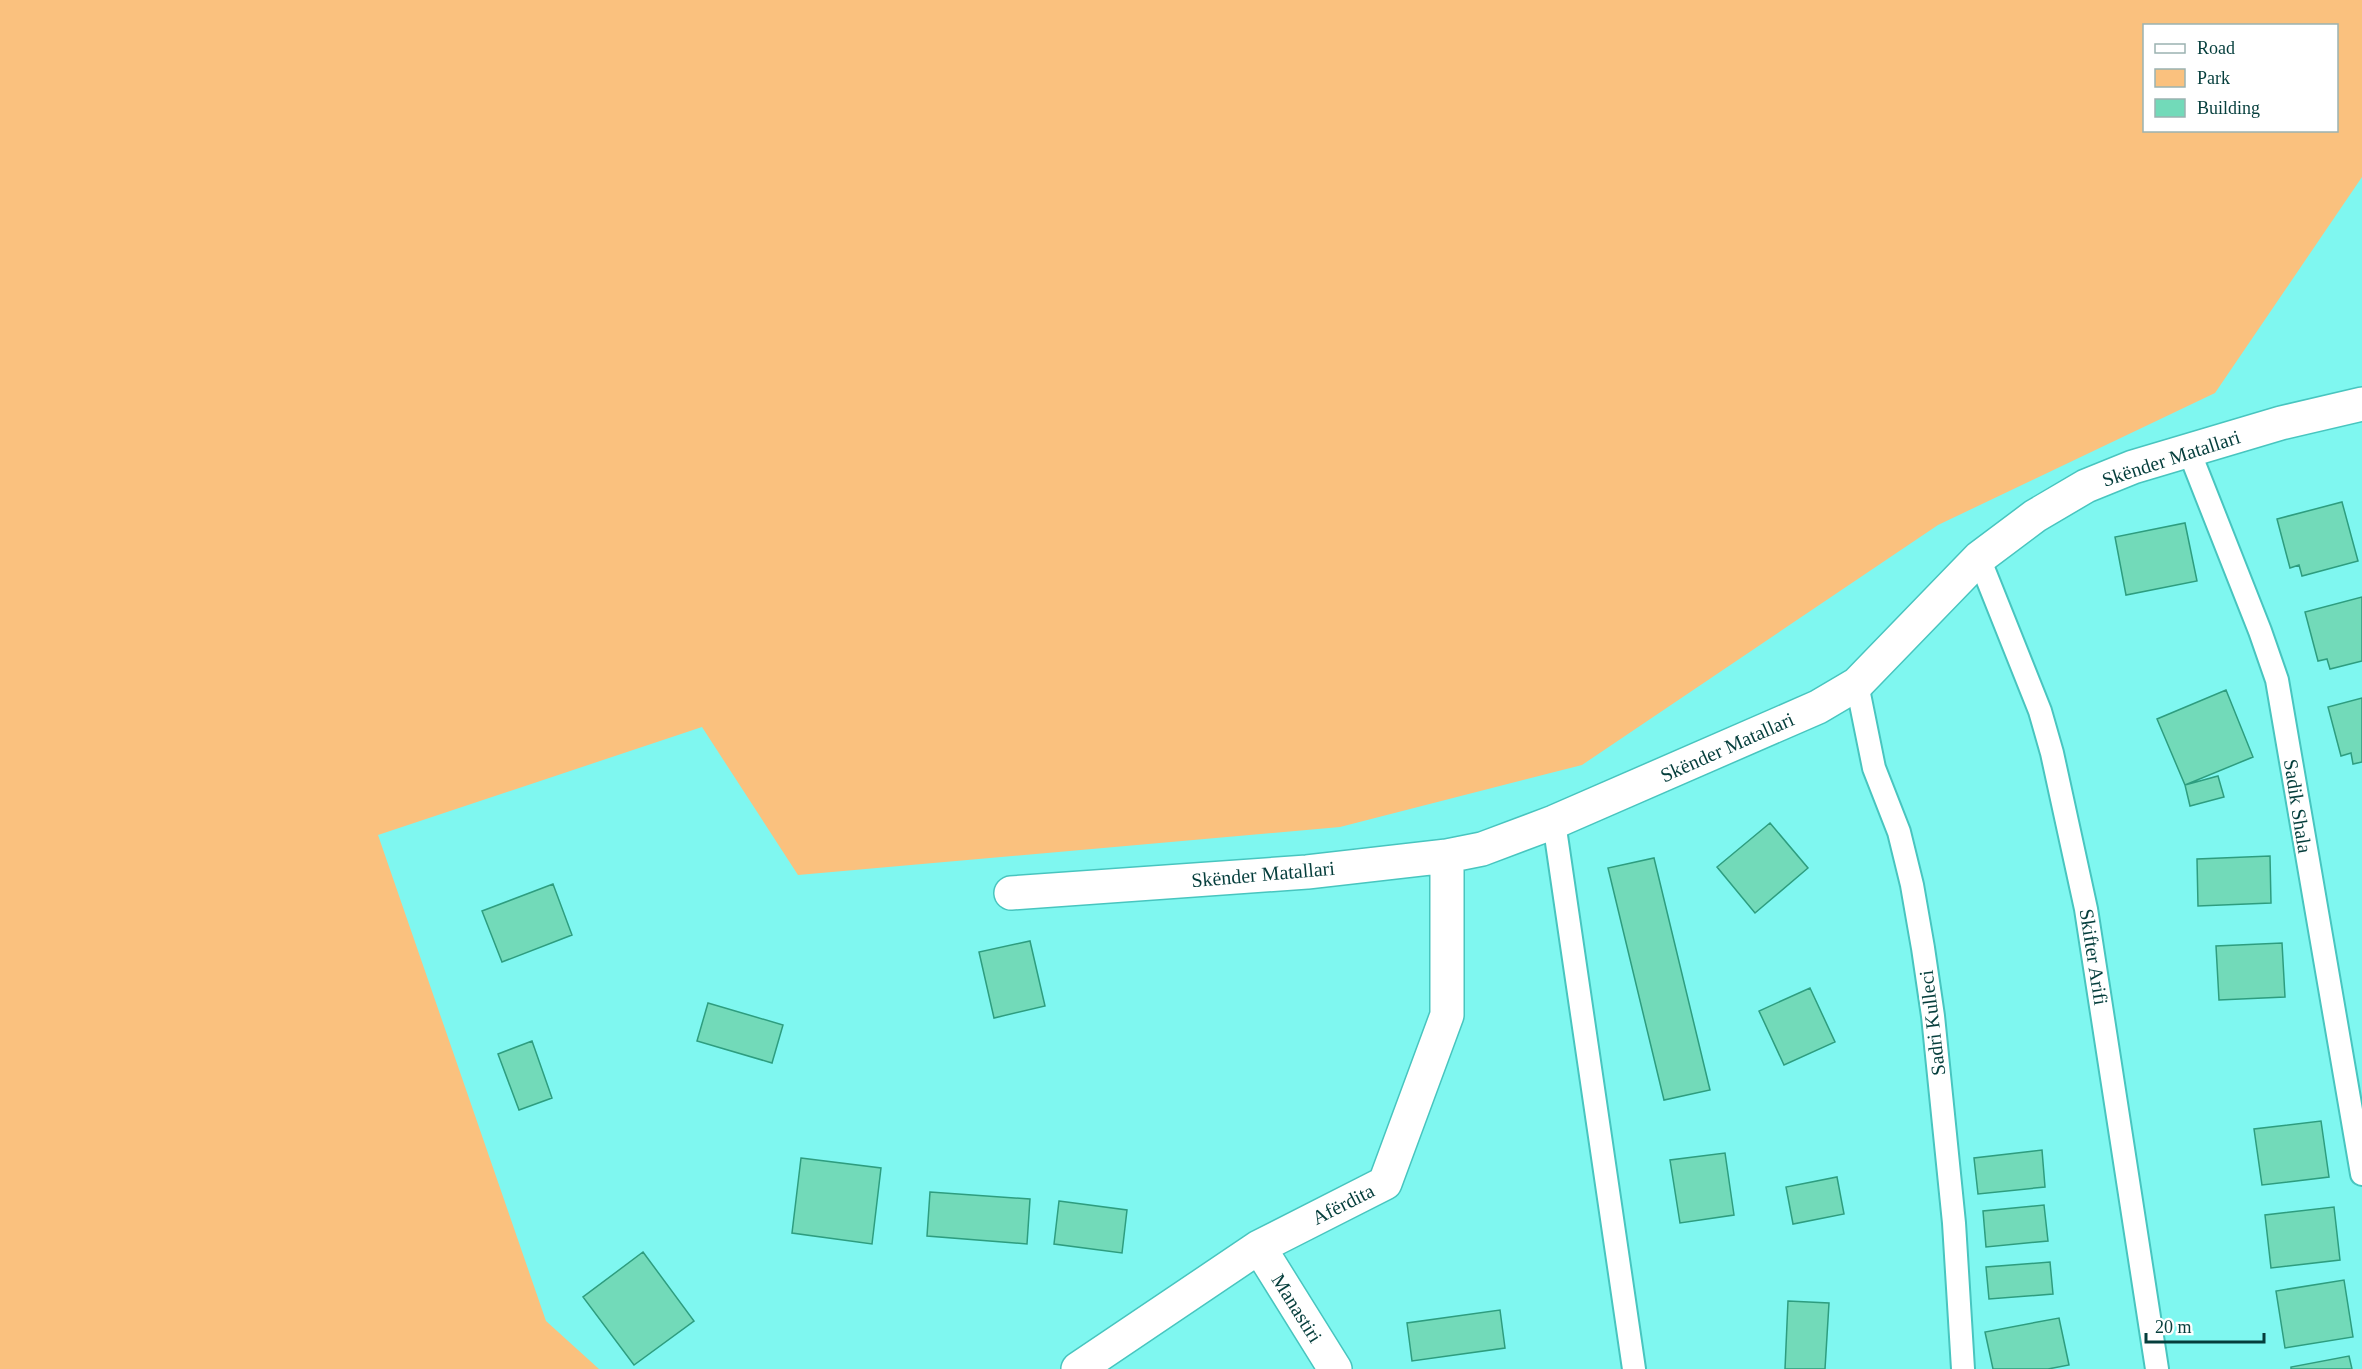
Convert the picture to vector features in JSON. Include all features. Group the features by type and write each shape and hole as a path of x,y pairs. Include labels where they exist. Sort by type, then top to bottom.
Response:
{"street":[{"name":"Skënder Matallari","path":"1011,893 1307,872 1447,856 1482,849 1554,822 1818,707 1857,684 1979,558 2035,516 2086,486 2133,467 2281,423 2362,404"},
{"name":"Afërdita","path":"1078,1369 1259,1247 1385,1182 1447,1015 1447,856"},
{"name":"Manastiri","path":"1259,1247 1335,1369"}],"lane":[{"name":"Sadik Shala","path":"2189,451 2277,680 2362,1174"},
{"name":"Skifter Arifi","path":"1979,558 2040,711 2052,753 2086,909 2157,1369"},
{"name":"Sadri Kulleci","path":"1857,684 1874,768 1899,832 1912,885 1923,948 1933,1016 1954,1223 1963,1369"},
{"path":"1554,822 1634,1369"}],"green space":[{"path":"0,0 2362,0 2362,177 2215,393 1938,525 1582,765 1340,827 798,875 702,727 378,835 546,1321 599,1369 0,1369"}],"building":[{"path":"2342,502 2358,561 2302,576 2299,565 2290,568 2277,519"},
{"path":"2185,523 2197,581 2126,595 2115,537"},
{"path":"2362,597 2362,661 2330,669 2327,659 2318,661 2305,612"},
{"path":"2226,690 2253,757 2185,785 2157,719"},
{"path":"2362,698 2362,762 2353,764 2351,753 2341,756 2328,707"},
{"path":"2218,776 2224,797 2190,806 2185,785"},
{"path":"1770,823 1808,868 1755,913 1717,867"},
{"path":"2270,856 2271,903 2198,906 2197,859"},
{"path":"1654,858 1710,1090 1664,1100 1608,868"},
{"path":"553,884 572,935 502,962 482,911"},
{"path":"1030,941 1045,1006 994,1018 979,952"},
{"path":"2282,943 2285,997 2219,1000 2216,946"},
{"path":"1810,988 1835,1042 1784,1065 1759,1011"},
{"path":"708,1003 783,1025 772,1063 697,1041"},
{"path":"532,1041 552,1098 519,1110 498,1054"},
{"path":"2321,1121 2329,1177 2262,1185 2254,1129"},
{"path":"2042,1150 2045,1187 1978,1194 1974,1158"},
{"path":"1725,1153 1734,1215 1680,1223 1670,1160"},
{"path":"801,1158 881,1168 872,1244 792,1233"},
{"path":"1837,1177 1844,1214 1793,1224 1786,1187"},
{"path":"930,1192 1030,1199 1027,1244 927,1236"},
{"path":"1059,1201 1127,1210 1122,1253 1054,1244"},
{"path":"2044,1205 2048,1241 1986,1247 1983,1211"},
{"path":"2334,1207 2340,1260 2271,1268 2265,1215"},
{"path":"643,1252 694,1321 634,1365 583,1297"},
{"path":"2050,1262 2053,1294 1989,1299 1986,1267"},
{"path":"2344,1280 2353,1337 2285,1348 2276,1291"},
{"path":"1788,1301 1829,1303 1825,1369 1785,1369"},
{"path":"1500,1310 1505,1348 1412,1361 1407,1323"},
{"path":"2059,1318 2069,1365 2048,1369 1993,1369 1985,1332"},
{"path":"2349,1356 2352,1369 2291,1369 2291,1367"}]}
